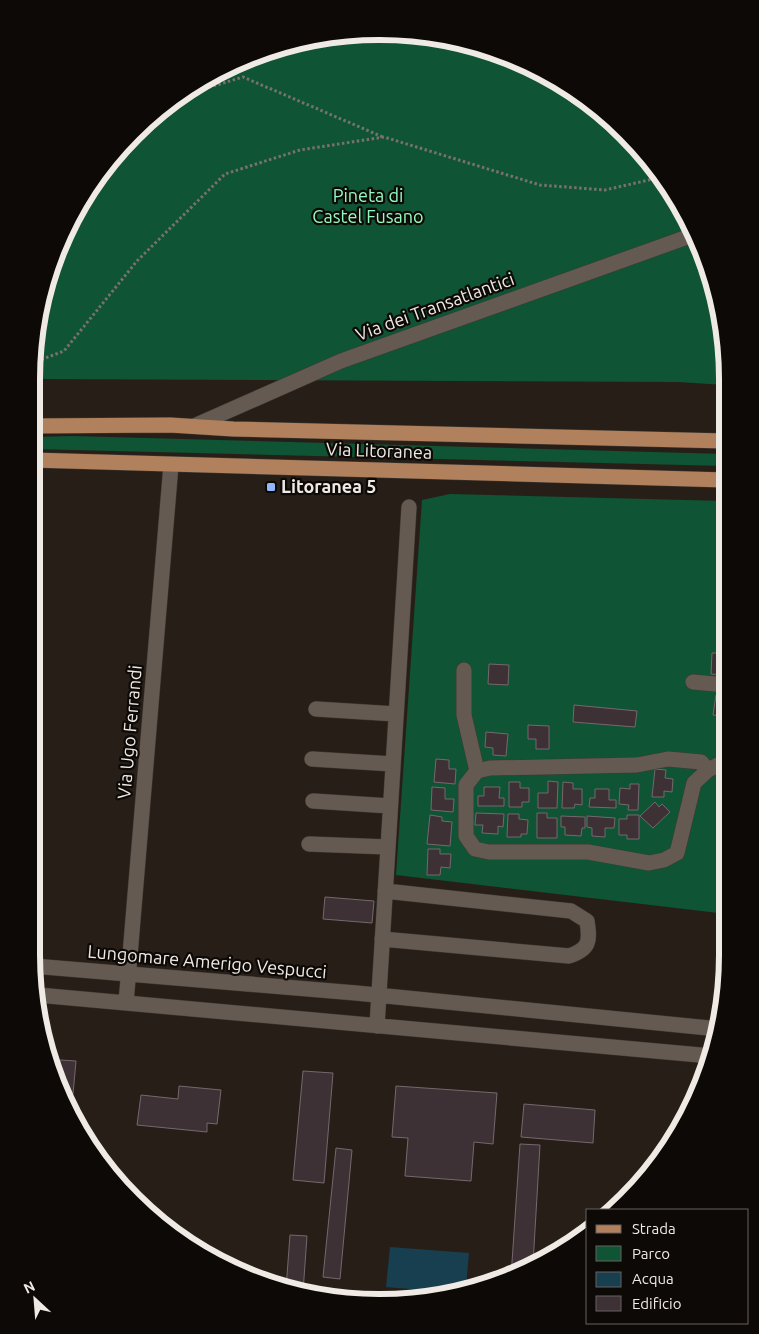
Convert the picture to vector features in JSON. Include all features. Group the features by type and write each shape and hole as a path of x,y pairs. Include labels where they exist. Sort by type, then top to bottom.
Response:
{"main road":[{"name":"Via Litoranea","path":"40,426 194,426 233,429 719,441"},
{"name":"Via Litoranea","path":"40,460 719,480"}],"street":[{"name":"Via dei Transatlantici","path":"194,426 341,361 687,236"},
{"name":"Via Ugo Ferrandi","path":"126,1003 171,465"},
{"path":"377,1026 409,507"},
{"path":"464,670 464,715 477,771"},
{"path":"693,682 719,684"},
{"path":"316,709 396,714"},
{"path":"312,759 393,764"},
{"path":"708,770 701,762 668,759 637,766 490,768 477,771 466,785 464,820 466,836 475,848 488,852 588,852 649,863 664,860 676,853 694,783 708,770 719,764"},
{"path":"313,801 390,806"},
{"path":"309,844 388,847"},
{"path":"382,940 569,956 582,951 588,944 589,932 587,921 571,911 385,891"},
{"name":"Lungomare Amerigo Vespucci","path":"41,967 378,996 710,1028"},
{"path":"43,995 703,1055"}],"path":[{"path":"204,89 243,77 384,137 540,185 605,190 653,179"},
{"path":"41,359 64,351 137,261 225,174 300,150 384,137"}],"green space":[{"name":"Pineta di Castel Fusano","path":"380,40 424,43 446,47 489,58 530,75 549,85 586,110 620,139 635,156 662,191 684,229 701,270 712,313 716,335 719,385 678,382 40,379 43,335 47,313 58,270 66,250 75,229 97,191 139,139 191,97 229,75 250,66 270,58 313,47 335,43"},
{"path":"73,436 719,454 719,466 40,449 40,437"},
{"path":"450,494 719,501 719,913 396,875 422,500"}],"water":[{"path":"390,1247 469,1253 466,1282 427,1290 386,1287"}],"building":[{"path":"712,653 719,653 719,675 711,674"},
{"path":"489,664 509,665 508,685 488,684"},
{"path":"716,695 719,695 719,715 713,715"},
{"path":"574,705 637,711 635,727 573,722"},
{"path":"528,725 549,726 549,749 536,749 536,739 528,739"},
{"path":"486,732 508,734 506,756 493,755 493,748 485,747"},
{"path":"436,759 449,760 449,769 456,769 455,784 434,782"},
{"path":"655,769 666,770 665,778 673,779 672,792 664,791 664,797 652,797"},
{"path":"548,781 558,782 557,808 538,808 538,793 548,793"},
{"path":"509,782 520,782 520,788 529,788 529,802 522,802 522,807 509,807"},
{"path":"563,782 573,783 573,789 582,789 582,805 575,804 574,808 562,808"},
{"path":"630,784 639,784 638,810 628,810 629,805 619,804 620,788 630,789"},
{"path":"432,787 445,788 445,799 454,799 453,812 431,810"},
{"path":"484,787 500,787 499,798 504,798 504,806 478,806 478,796 484,796"},
{"path":"595,789 609,789 609,800 616,800 616,808 589,807 590,798 595,798"},
{"path":"655,802 659,807 662,804 670,812 653,828 640,816"},
{"path":"476,813 504,814 503,827 498,826 498,834 482,833 483,825 475,825"},
{"path":"537,813 547,813 547,818 557,818 557,838 537,838"},
{"path":"508,814 519,814 519,819 528,820 527,834 521,834 521,837 507,837"},
{"path":"430,815 442,817 442,821 452,822 450,846 427,844"},
{"path":"627,815 639,815 639,839 627,839 627,835 619,835 619,819 627,819"},
{"path":"561,816 585,817 585,828 582,828 581,836 565,835 565,827 561,827"},
{"path":"587,816 615,818 614,828 605,828 605,837 592,836 592,828 587,827"},
{"path":"428,849 440,849 440,854 451,854 450,868 441,867 440,875 427,875"},
{"path":"325,897 374,901 372,923 323,919"},
{"path":"60,1060 76,1061 73,1094 70,1094 59,1067"},
{"path":"303,1071 333,1073 324,1183 293,1180"},
{"path":"179,1086 221,1090 217,1124 207,1123 207,1132 137,1125 141,1095 178,1099"},
{"path":"396,1086 497,1093 493,1144 474,1142 471,1181 405,1176 408,1138 392,1137"},
{"path":"524,1104 595,1110 593,1143 521,1137"},
{"path":"520,1144 540,1145 533,1257 512,1267"},
{"path":"336,1148 352,1150 340,1279 323,1277"},
{"path":"290,1235 307,1236 304,1285 287,1281"}],"place":[{"name":"Litoranea 5","path":"271,487"}]}
